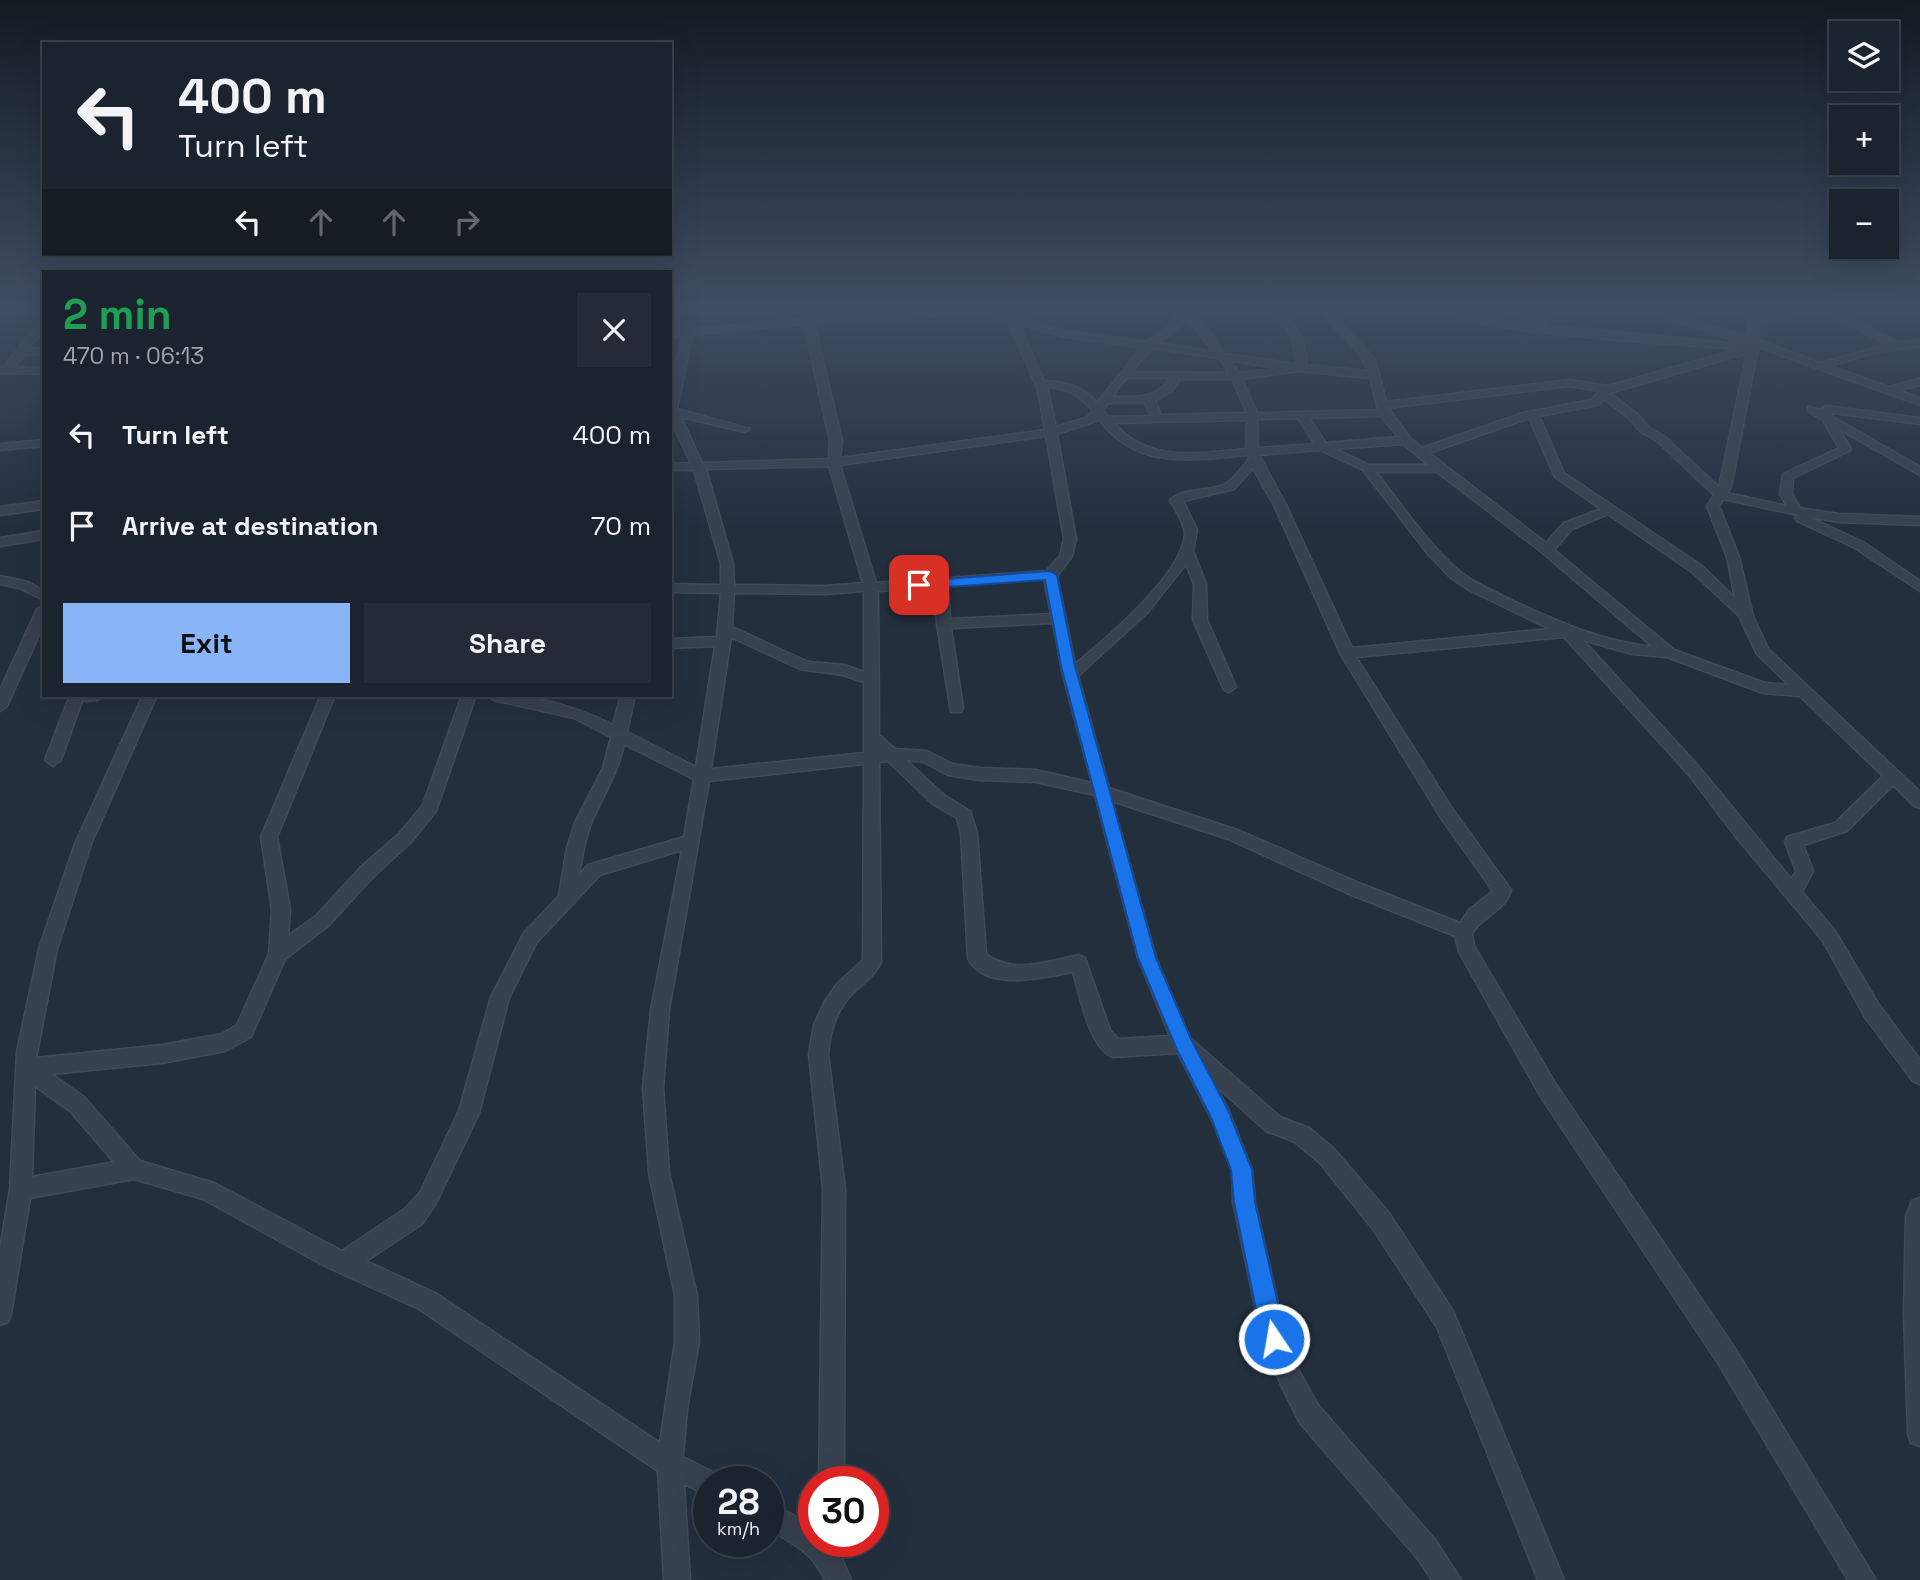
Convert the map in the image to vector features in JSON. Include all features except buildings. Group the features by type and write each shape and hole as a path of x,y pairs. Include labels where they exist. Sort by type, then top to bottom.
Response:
{"street":[{"path":"672,404 677,381"},
{"path":"821,381 836,441 834,462 871,588 873,680 870,757 872,962 864,975 843,991 828,1013 818,1045 834,1189 832,1466"},
{"path":"1040,381 1052,432 1071,546 1050,575 1070,675 1147,958 1183,1044 1221,1116 1242,1170 1244,1202 1274,1339 1290,1379 1309,1413 1427,1550 1448,1580"},
{"path":"672,467 834,462 1052,432 1086,423 1103,410 1120,381"},
{"path":"1103,410 1149,401 1168,389 1174,381"},
{"path":"1239,381 1253,418 1253,454 1280,505 1347,653 1447,814 1502,890 1500,898 1475,915 1463,933 1465,947 1548,1090 1726,1355 1863,1580"},
{"path":"1375,381 1384,409 1406,440 1547,550 1669,653"},
{"path":"1422,452 1533,414 1594,402 1606,392 1641,381"},
{"path":"1746,381 1723,491 1713,506 1733,557 1746,616 1762,651 1920,802"},
{"path":"1863,381 1920,402"},
{"path":"1886,390 1920,382"},
{"path":"1103,410 1157,419 1302,416 1384,409 1569,383 1606,392 1633,416 1644,430 1661,439 1723,491 1748,501 1795,512 1861,519 1920,521"},
{"path":"1041,384 1070,386 1085,394 1103,410 1124,441 1162,455 1253,454 1406,440"},
{"path":"1149,401 1157,419"},
{"path":"672,408 698,421 745,429"},
{"path":"1812,409 1920,472"},
{"path":"1795,512 1786,494 1787,476 1845,449 1828,420 1826,409 1920,421"},
{"path":"672,412 676,430 699,467 727,564 728,588 724,635 691,841 660,1010 653,1088 659,1172 686,1296 687,1341 675,1409 670,1464 677,1580"},
{"path":"1533,414 1559,475 1696,569 1746,616"},
{"path":"1302,416 1323,447 1367,468 1440,468"},
{"path":"0,447 42,443"},
{"path":"1070,675 1111,641 1176,571 1188,553 1191,533 1176,500 1185,495 1230,487 1253,454"},
{"path":"1367,468 1432,551 1455,574 1474,587 1567,632 1632,649 1669,653 1763,688 1802,691"},
{"path":"0,511 42,505"},
{"path":"1774,508 1833,531 1920,584"},
{"path":"1547,550 1568,526 1608,510"},
{"path":"0,542 42,535"},
{"path":"1188,553 1200,584 1200,620 1229,687"},
{"path":"672,588 871,588 1050,575"},
{"path":"0,580 23,586 42,595"},
{"path":"941,583 956,708"},
{"path":"0,706 42,615"},
{"path":"944,624 1058,618"},
{"path":"1347,653 1567,632"},
{"path":"1567,632 1695,772 1829,936 1872,1011 1920,1075"},
{"path":"672,644 724,635 805,666 844,670 873,680"},
{"path":"53,760 77,697"},
{"path":"0,1314 21,1189 26,1068 46,962 83,844 149,697"},
{"path":"26,1068 162,1054 225,1042 244,1031 278,954 281,910 269,837 327,697"},
{"path":"278,954 322,921 367,872 405,838 430,807 467,697"},
{"path":"504,697 578,714 701,776 894,755 928,757 947,769 958,771 1036,776 1101,791 1234,835 1463,933"},
{"path":"567,898 583,823 611,768 628,697"},
{"path":"871,736 939,800 964,815 969,833 977,958 986,968 996,971 1047,971 1079,962 1102,1034 1112,1048 1183,1044 1273,1124 1302,1135 1327,1156 1381,1221 1445,1319 1551,1580"},
{"path":"1792,893 1805,871 1793,842 1842,827 1892,776"},
{"path":"344,1263 414,1216 428,1198 469,1113 500,997 530,938 594,870 691,841"},
{"path":"26,1068 78,1104 134,1168"},
{"path":"21,1189 134,1168 207,1190 344,1263 427,1301 670,1464 693,1476"},
{"path":"1920,1209 1917,1216 1915,1313 1920,1434"}],"route":[{"path":"919,585 1050,575 1068,666 1147,958 1183,1044 1221,1116 1242,1170 1244,1202 1274,1339"}]}
